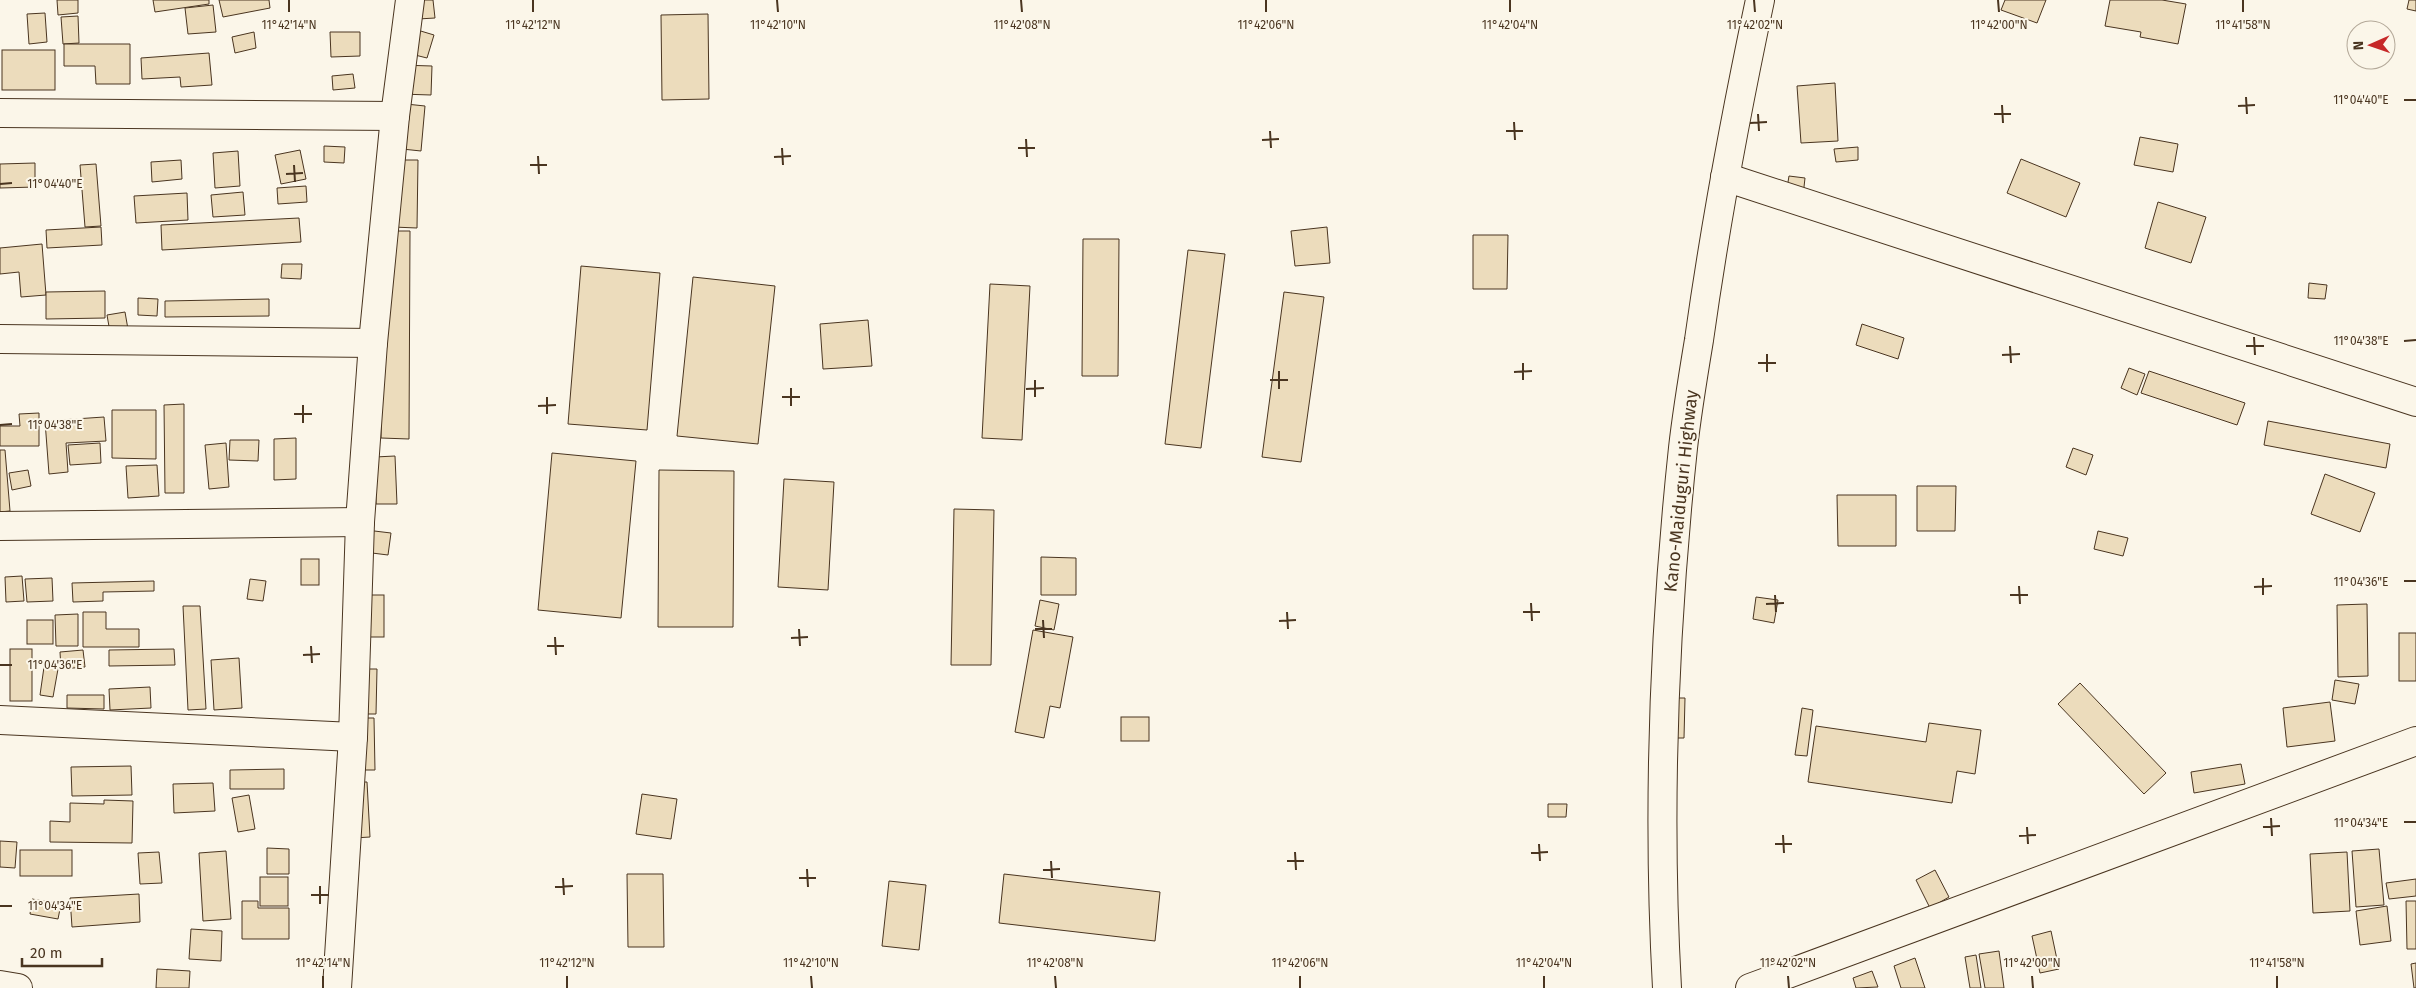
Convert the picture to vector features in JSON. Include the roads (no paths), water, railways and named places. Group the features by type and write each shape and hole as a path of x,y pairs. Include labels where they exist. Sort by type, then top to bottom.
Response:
{"main road":[{"path":"337,988 352,737 360,522 373,343 395,116 410,0"},
{"name":"Kano-Maiduguri Highway","path":"1666,988 1663,784 1669,620 1683,447 1725,177 1760,0"},
{"path":"0,113 395,116"},
{"path":"1725,177 2416,402"},
{"path":"0,339 373,343"},
{"path":"0,526 360,522"},
{"path":"0,720 352,737"},
{"path":"1750,988 2416,741"},
{"path":"0,985 18,988"}]}
